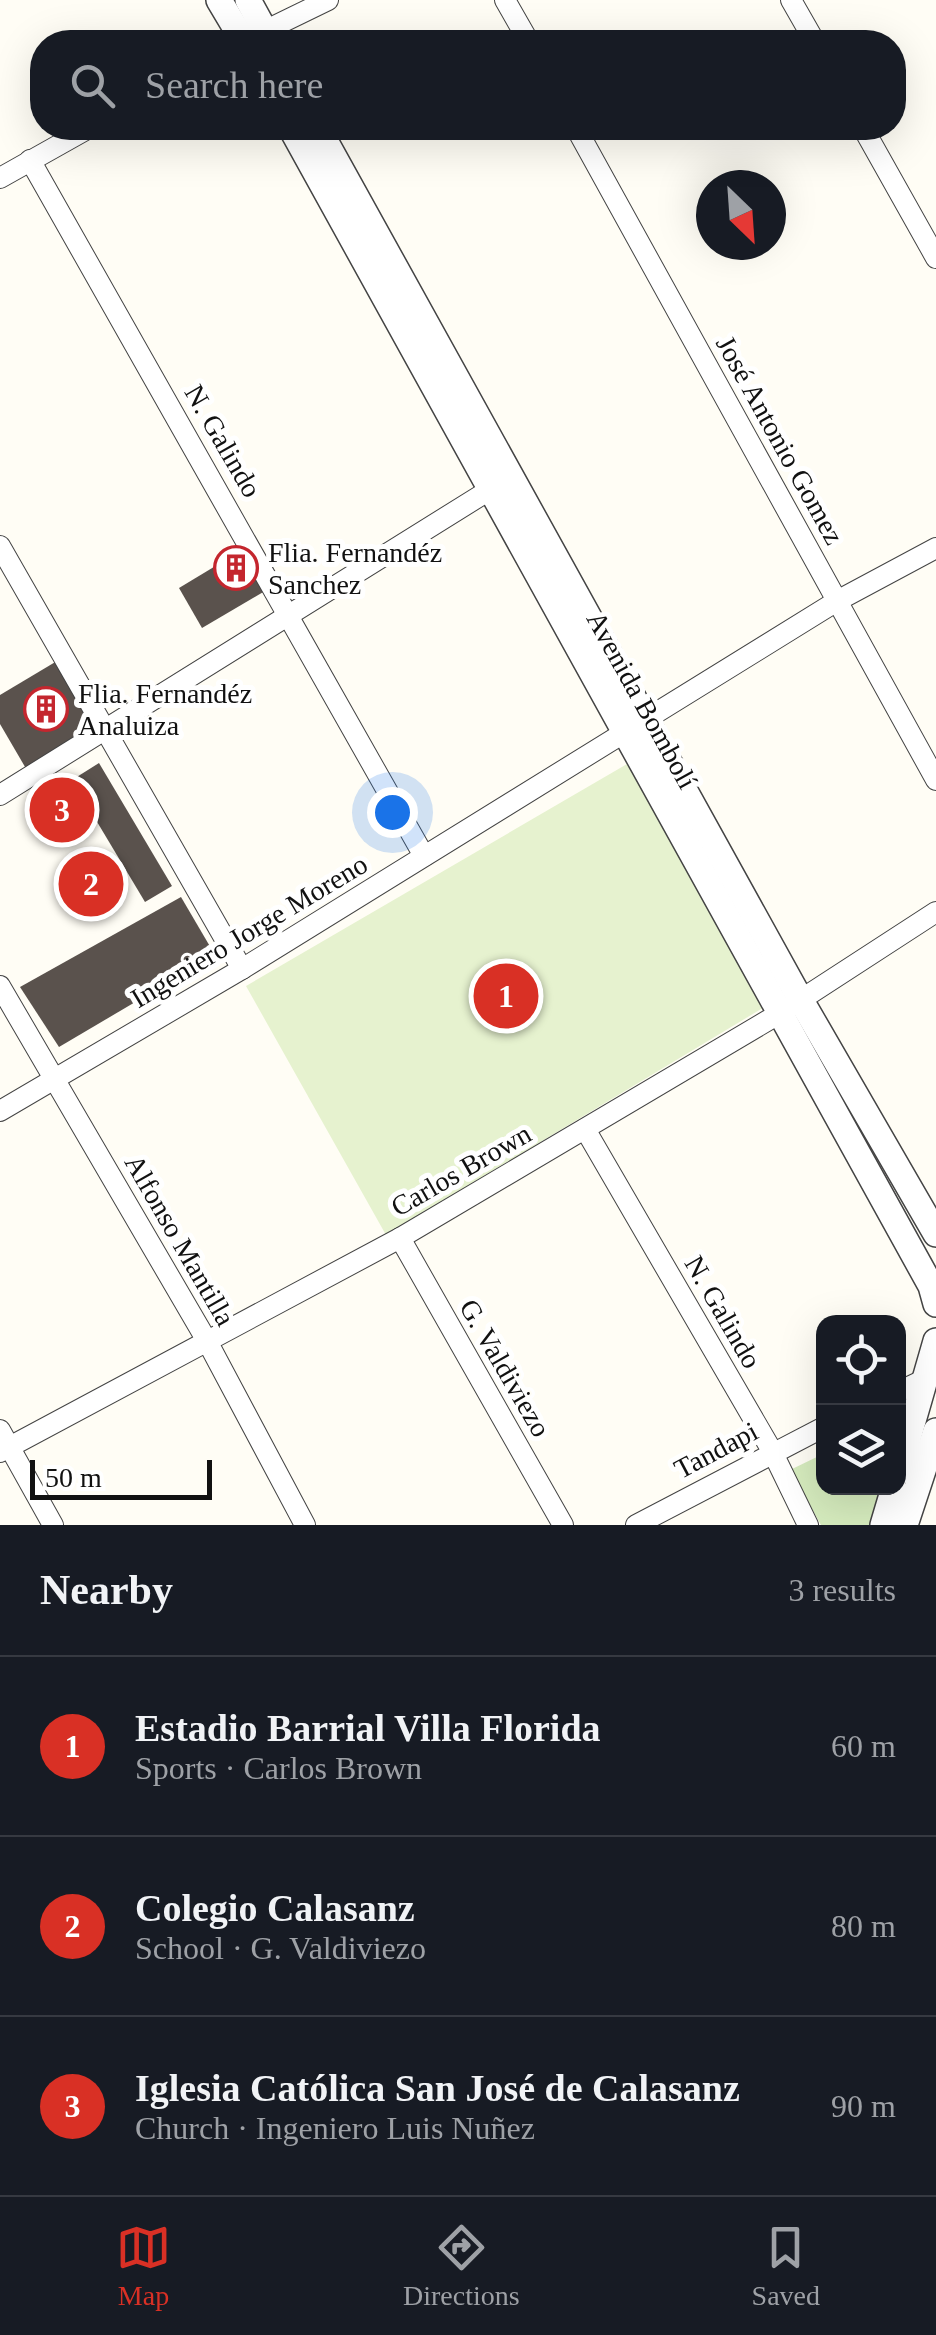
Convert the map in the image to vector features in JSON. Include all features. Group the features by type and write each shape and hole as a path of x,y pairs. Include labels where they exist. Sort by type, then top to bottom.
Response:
{"street":[{"path":"220,0 245,30"},
{"path":"248,0 252,30"},
{"path":"272,30 328,0"},
{"path":"506,0 522,30"},
{"path":"791,0 808,30"},
{"path":"0,178 67,140"},
{"name":"Avenida Bombolí","path":"298,140 491,489 634,724"},
{"name":"Avenida Bombolí","path":"324,140 634,724 791,1005 931,1286 936,1304"},
{"name":"José Antonio Gomez","path":"583,140 936,780"},
{"path":"870,140 936,258"},
{"name":"N. Galindo","path":"30,160 290,613 424,856"},
{"path":"0,795 491,489"},
{"path":"0,546 242,969"},
{"name":"Ingeniero Jorge Moreno","path":"0,1111 242,969 837,601 936,548"},
{"name":"Carlos Brown","path":"3,1443 400,1238 791,1005 936,912"},
{"name":"Alfonso Mantilla","path":"0,986 207,1341 305,1525"},
{"name":"Avenida Bombolí","path":"791,1005 936,1234"},
{"name":"N. Galindo","path":"585,1129 772,1451 808,1525"},
{"name":"G. Valdiviezo","path":"400,1238 562,1525"},
{"path":"906,1450 932,1376 936,1340"},
{"path":"906,1388 932,1376"},
{"name":"Tandapi","path":"636,1525 816,1431"},
{"path":"905,1525 936,1432"},
{"path":"3,1443 53,1525"},
{"path":"883,1525 892,1495"}],"green space":[{"path":"627,764 766,1006 386,1235 246,986"},
{"path":"816,1457 816,1495 879,1495 873,1525 821,1525 790,1470"}],"building":[{"name":"Flia. Fernandéz Sanchez","path":"247,547 270,588 202,628 179,588"},
{"name":"Flia. Fernandéz Analuiza","path":"62,658 103,726 28,772 0,724 0,695"},
{"path":"99,763 172,886 145,902 72,780"},
{"path":"181,897 215,955 59,1047 20,987"}],"place":[{"name":"Flia. Fernandéz Sanchez","path":"236,568"},
{"name":"Flia. Fernandéz Analuiza","path":"46,709"},
{"name":"Iglesia Católica San José de Calasanz","path":"62,810"},
{"name":"Colegio Calasanz","path":"91,884"},
{"name":"Estadio Barrial Villa Florida","path":"506,996"}]}
